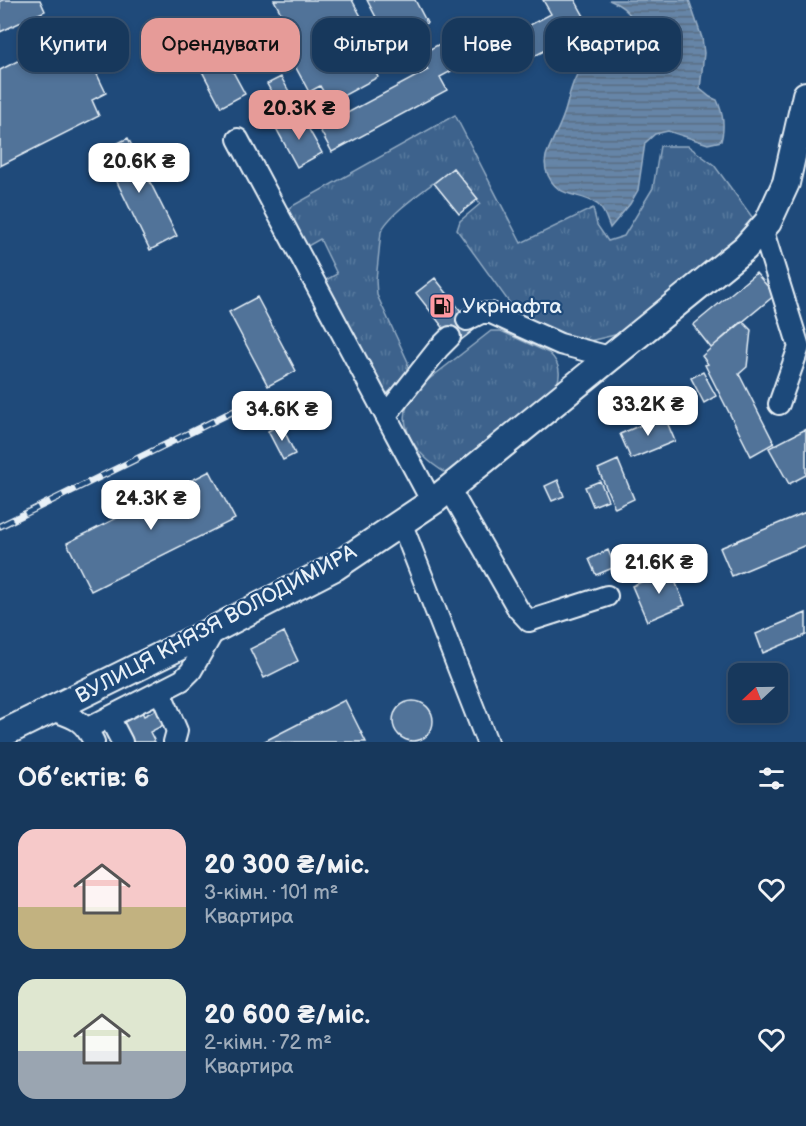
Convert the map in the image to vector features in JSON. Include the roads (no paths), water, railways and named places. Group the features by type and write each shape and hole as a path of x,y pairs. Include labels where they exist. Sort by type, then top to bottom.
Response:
{"main road":[{"name":"ВУЛИЦЯ КНЯЗЯ ВОЛОДИМИРА","path":"0,735 335,567 440,495 745,248 768,222 786,183 806,95"}],"lane":[{"path":"238,139 386,415 518,609 529,621 607,596"},
{"path":"762,228 799,347 779,404"},
{"path":"467,320 481,313 491,313 560,344 610,357"},
{"path":"386,415 450,337"},
{"path":"400,522 487,742"},
{"path":"51,710 76,719 91,735 110,717 182,680 192,671 215,629"},
{"path":"160,691 177,731 174,742"},
{"path":"110,717 122,742"}],"railway":[{"path":"0,526 234,411"}],"place":[{"name":"Укрнафта","path":"442,306"}]}
